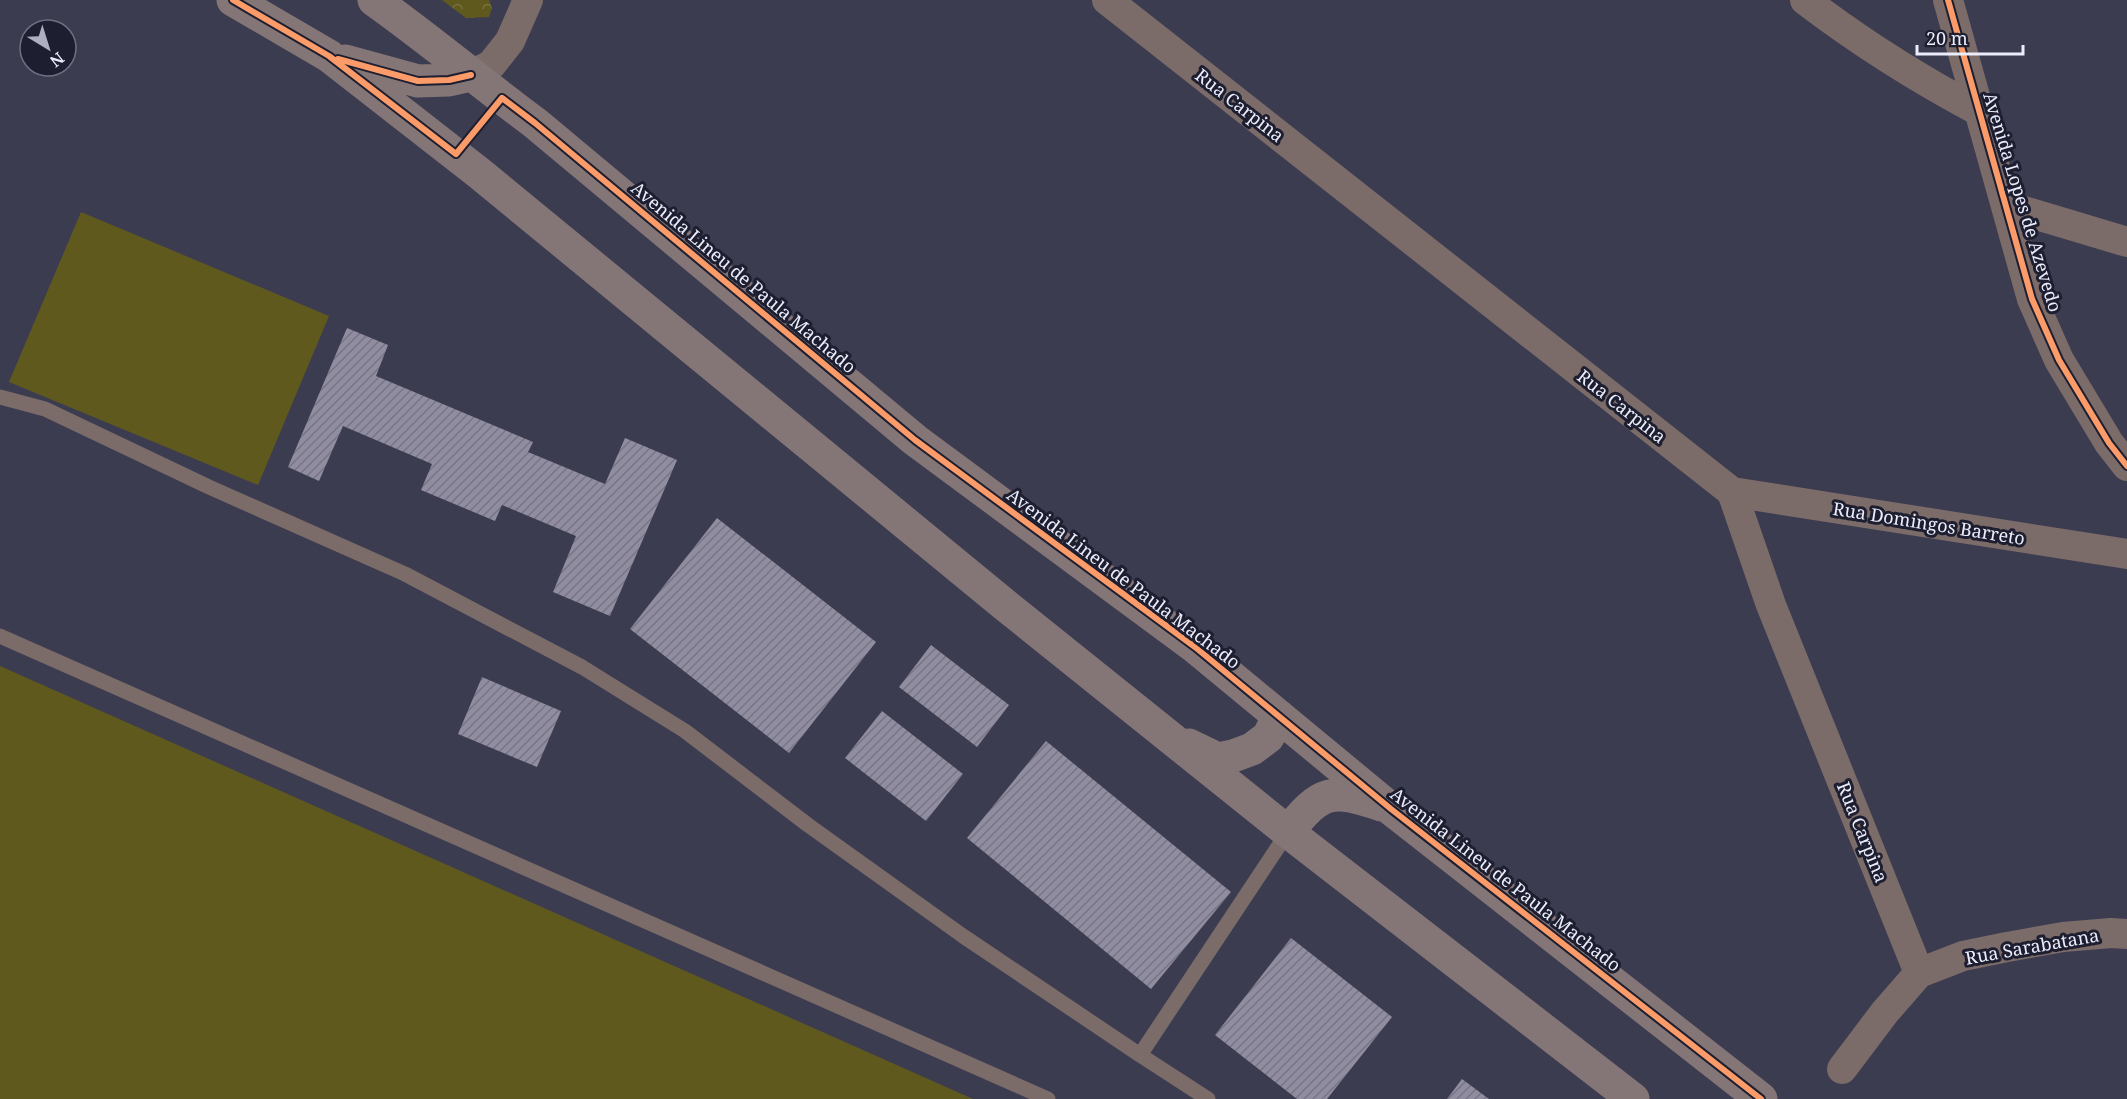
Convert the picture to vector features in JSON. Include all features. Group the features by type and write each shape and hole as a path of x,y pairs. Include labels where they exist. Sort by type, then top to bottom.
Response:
{"highway":[{"path":"233,0 329,57 479,172 1139,713 1288,832 1633,1099"},
{"name":"Avenida Lineu de Paula Machado","path":"374,0 536,123 915,440 1195,647 1391,809 1761,1099"},
{"path":"329,57 418,81 449,80 471,75"},
{"path":"1139,713 1196,749 1218,759 1252,749 1268,737 1279,716"},
{"path":"1288,832 1311,805 1332,794 1352,795 1391,809"}],"street":[{"name":"Rua Carpina","path":"1107,0 1732,492 1772,605 1919,972"},
{"path":"1805,0 1853,37 1931,86 1979,111"},
{"name":"Avenida Lopes de Azevedo","path":"1948,0 2032,298 2059,360 2109,442 2127,466"},
{"path":"471,75 491,65 510,41 519,7"},
{"path":"2007,206 2127,242"},
{"name":"Rua Domingos Barreto","path":"1732,492 2127,554"},
{"name":"Rua Sarabatana","path":"1842,1069 1919,972 1963,956 2007,947 2062,937 2127,934"}],"lane":[{"path":"0,397 45,409 209,487 405,574 582,667 685,731 817,832 963,936 1208,1099"},
{"path":"0,636 1048,1099"},
{"path":"1140,1055 1288,832"}],"green space":[{"path":"442,0 489,0 492,8 489,17 466,18"},
{"path":"81,212 329,316 258,485 9,382"},
{"path":"0,666 973,1099 0,1099"}],"building":[{"path":"347,328 388,345 376,376 533,442 528,452 605,484 625,438 677,460 610,616 553,592 576,536 502,505 495,521 421,490 432,464 343,426 319,481 288,467"},
{"path":"717,518 876,642 789,753 630,629"},
{"path":"931,645 1009,705 977,747 899,687"},
{"path":"482,677 561,711 537,767 458,734"},
{"path":"882,711 963,774 926,821 845,758"},
{"path":"1046,741 1231,892 1151,989 967,838"},
{"path":"1291,938 1392,1017 1327,1099 1297,1099 1215,1035"},
{"path":"1462,1079 1489,1099 1447,1099"}],"cycle path":[{"path":"233,0 329,56 456,154 502,98 915,440 1195,647 1391,809 1761,1099"},
{"path":"1948,0 2032,299 2059,360 2109,443 2127,466"},
{"path":"338,59 418,81 449,80 471,75"}]}
